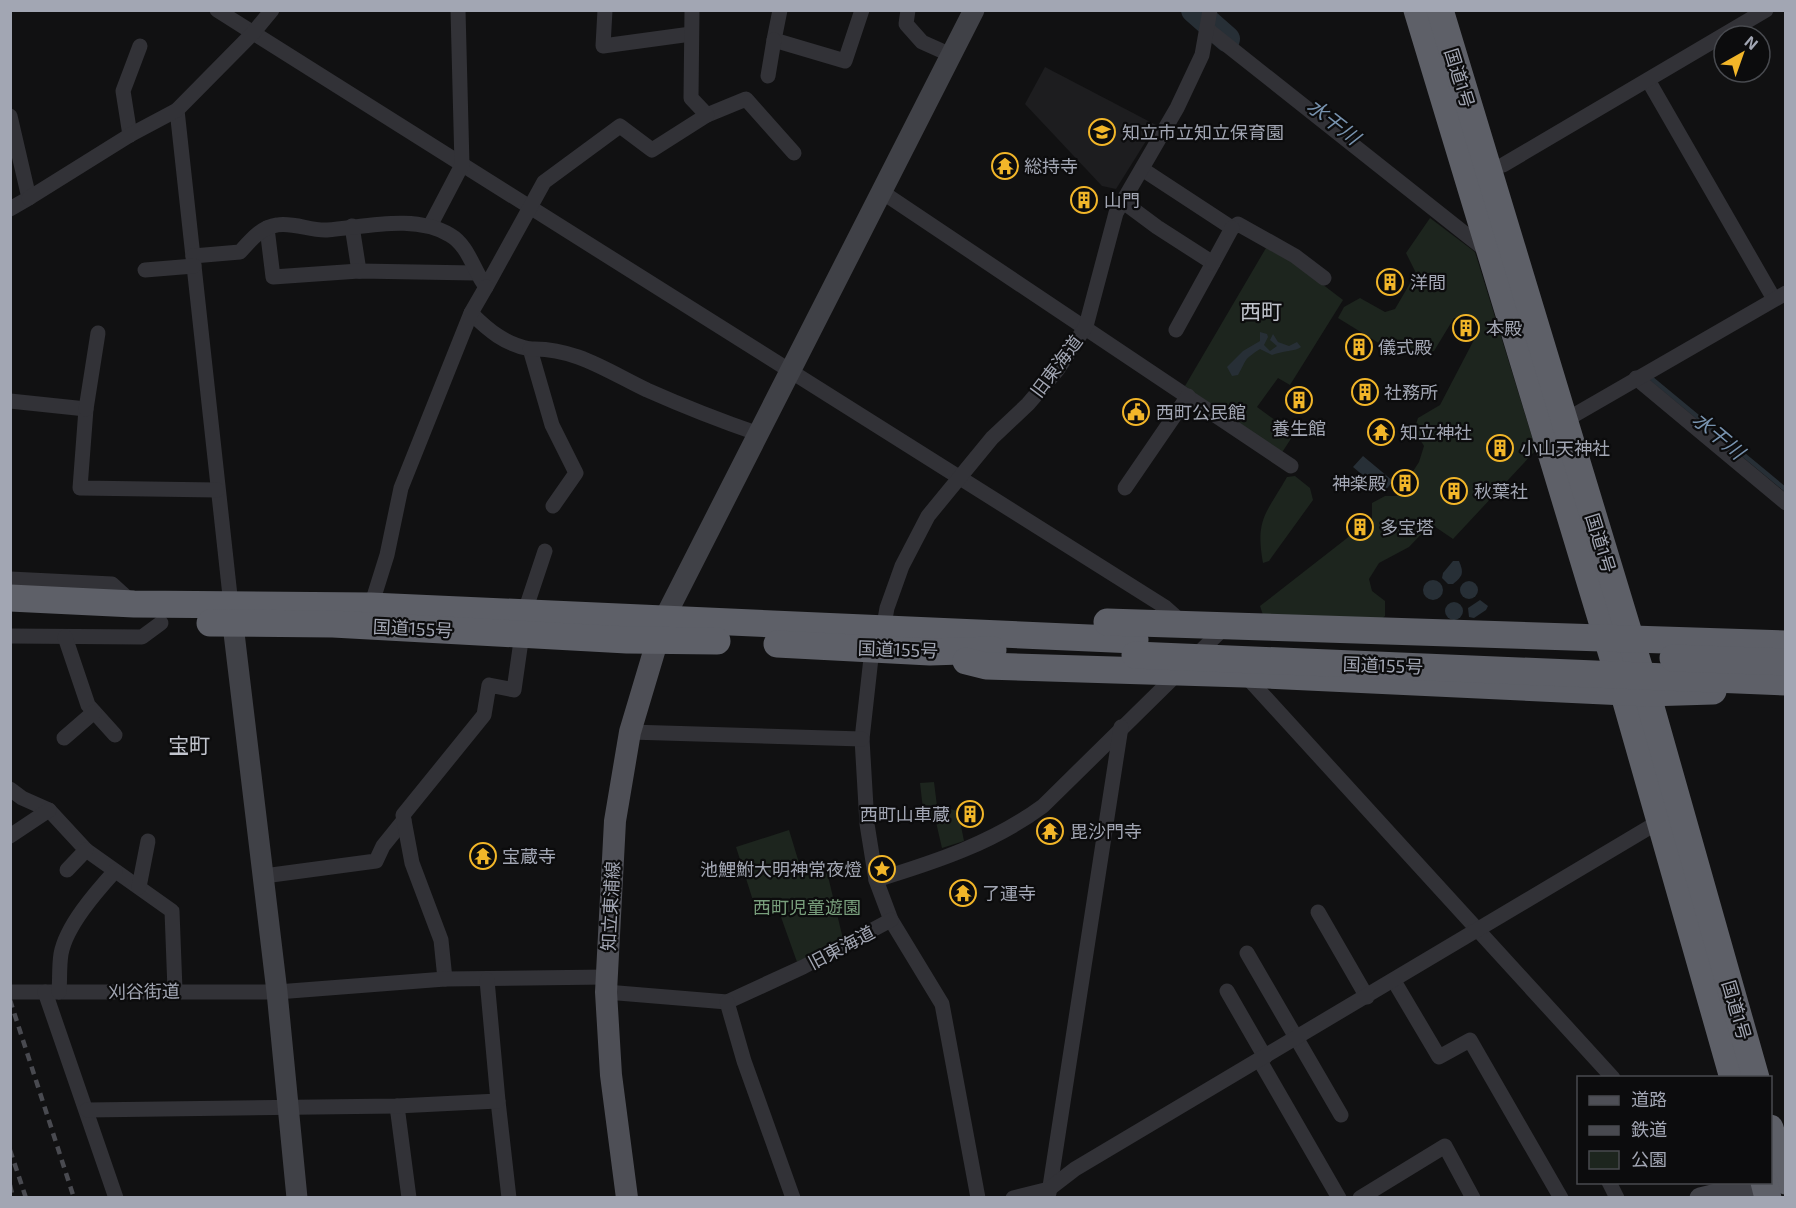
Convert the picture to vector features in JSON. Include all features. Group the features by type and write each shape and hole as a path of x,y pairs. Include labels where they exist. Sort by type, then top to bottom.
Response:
{"highway":[{"name":"国道1号","path":"1417,10 1490,254 1619,640 1756,1076"},
{"name":"国道1号","path":"1440,10 1564,421 1619,640"},
{"name":"国道155号","path":"10,598 134,604 333,624 523,624 929,641 963,650 1135,648 1785,662"},
{"name":"国道155号","path":"10,616 161,622 232,614 370,606 523,624"},
{"path":"929,641 983,619 1228,624 1619,640 1785,644"},
{"path":"929,641 986,666 1244,674 1635,692 1785,691"},
{"name":"国道155号","path":"1135,648 1785,682"},
{"name":"国道1号","path":"1635,692 1660,821 1733,1076"},
{"path":"1772,1156 1774,1183"}],"main road":[{"name":"知立東浦線","path":"627,1197 611,1075 606,985 615,821 630,732 660,630"}],"street":[{"path":"217,10 529,209 1166,607 1184,624"},
{"path":"10,209 130,135 177,110 253,33 272,10"},
{"path":"430,226 462,165 458,10"},
{"path":"605,10 603,46 691,34"},
{"path":"692,10 691,98 707,115"},
{"path":"768,76 780,10"},
{"path":"774,40 845,61 862,10"},
{"path":"908,10 906,24 922,42 951,55"},
{"path":"660,630 974,10"},
{"path":"1503,165 1766,10"},
{"path":"1209,20 1490,254"},
{"name":"旧東海道","path":"727,1002 803,967 891,920 876,880 867,824 862,739 877,639 894,585 928,516 992,438 1043,386 1086,326 1099,268 1122,201 1182,97 1202,55 1209,20"},
{"path":"130,135 123,91 140,46"},
{"path":"1564,421 1780,296 1648,80"},
{"path":"370,606 387,555 401,488 471,313 544,182 620,126 652,150 707,115 746,99 794,153"},
{"path":"177,110 217,490 277,992 297,1197"},
{"path":"10,116 29,198"},
{"path":"1142,169 1232,228"},
{"path":"882,192 1086,326 1291,466"},
{"path":"1122,201 1213,263"},
{"path":"1176,330 1232,228 1238,224 1295,255 1324,278"},
{"path":"145,270 240,252 267,228 277,225 326,230 352,226 430,226 451,235 465,248 476,273 486,287"},
{"path":"352,226 359,271"},
{"path":"267,228 273,277 359,271 476,273"},
{"path":"471,313 489,331 512,345 530,349 548,348 587,359 645,389 759,434"},
{"path":"98,333 86,409 80,488 217,490"},
{"path":"530,349 552,424 576,473 553,506"},
{"path":"1636,378 1785,503"},
{"path":"1125,488 1188,396"},
{"path":"10,401 86,409"},
{"path":"445,979 441,940 412,863 403,815 484,715 489,685 514,690 523,624 545,551"},
{"path":"10,579 112,584 134,604"},
{"path":"10,636 142,637 161,622"},
{"path":"876,880 932,863 998,836 1025,820 1044,806 1121,727 1228,624"},
{"path":"65,637 88,705 115,735"},
{"path":"1244,674 1612,1076"},
{"path":"64,738 94,712"},
{"path":"1049,1193 1121,727"},
{"path":"630,732 862,739"},
{"path":"10,789 22,798 49,810 86,850 172,911 175,990"},
{"path":"10,836 49,810"},
{"path":"264,876 376,861 404,820"},
{"path":"1013,1197 1049,1193 1075,1169 1660,821"},
{"path":"139,887 148,841"},
{"path":"67,870 86,850"},
{"path":"115,871 95,893 66,939 52,992 116,1197"},
{"path":"1318,912 1367,997"},
{"path":"891,920 942,1004 978,1197"},
{"path":"1247,953 1341,1115"},
{"name":"刈谷街道","path":"10,992 175,990 277,992 445,979 606,985 727,1002"},
{"path":"488,980 509,1197"},
{"path":"1394,981 1439,1058 1470,1040 1561,1197"},
{"path":"1227,991 1339,1197"},
{"path":"727,1002 744,1061 793,1197"},
{"path":"87,1110 397,1106 498,1101"},
{"path":"397,1106 409,1197"},
{"path":"1360,1197 1444,1146 1473,1197"},
{"path":"1700,1197 1769,1184"}],"shaded area":[{"name":"知立市立知立保育園","path":"1045,67 1156,125 1116,189 1102,186 1025,104"},
{"path":"1260,332 1267,334 1264,345 1270,351 1277,346 1270,340 1273,334 1278,342 1289,346 1297,342 1301,347 1272,355 1260,349 1248,358 1238,375 1232,376 1227,367 1243,351 1260,341"},
{"path":"1363,456 1393,481 1384,492 1371,482 1373,477 1369,474 1365,477 1353,467"},
{"path":"1453,561 1459,561 1462,574 1453,584 1448,584 1442,578 1443,573"},
{"path":"1433,580 1440,583 1443,590 1440,597 1433,600 1426,597 1423,590 1426,583"},
{"path":"1469,581 1475,584 1478,590 1475,596 1469,599 1463,596 1460,590 1463,584"},
{"path":"1480,600 1488,606 1486,610 1474,618 1469,617 1468,608"},
{"path":"1454,602 1460,605 1463,611 1460,617 1454,620 1448,617 1445,611 1448,605"}],"green space":[{"path":"1430,218 1475,252 1536,450 1453,539 1431,524 1409,547 1379,563 1369,579 1372,591 1385,601 1385,616 1378,622 1264,618 1260,606 1351,535 1359,539 1372,533 1372,503 1385,496 1397,496 1419,462 1424,446 1414,430 1418,418 1440,405 1477,334 1471,319 1454,318 1434,351 1404,354 1390,350 1338,318 1344,307 1360,298 1385,312 1395,309 1416,273 1406,253"},
{"path":"1266,248 1292,261 1343,300 1290,385 1278,378 1257,407 1294,434 1281,454 1185,386"},
{"path":"1295,476 1310,488 1313,500 1269,561 1263,563 1260,536 1264,517 1287,477"},
{"path":"934,782 937,806 958,811 964,841 942,848 935,818 924,818 920,783"},
{"name":"西町児童遊園","path":"789,830 803,876 827,872 843,939 797,962 776,903 756,910 736,847"}],"waterway":[{"name":"水干川","path":"1194,10 1227,39"},
{"name":"水干川","path":"1652,379 1786,490"}],"railway":[{"path":"10,1000 74,1198"},
{"path":"10,1150 26,1198"},
{"path":"10,1185 13,1198"}],"place":[{"name":"知立市立知立保育園","path":"1102,132"},
{"name":"総持寺","path":"1005,166"},
{"name":"山門","path":"1084,200"},
{"name":"洋間","path":"1390,282"},
{"name":"本殿","path":"1466,328"},
{"name":"儀式殿","path":"1359,347"},
{"name":"社務所","path":"1365,392"},
{"name":"養生館","path":"1299,400"},
{"name":"西町公民館","path":"1136,412"},
{"name":"知立神社","path":"1381,432"},
{"name":"小山天神社","path":"1500,448"},
{"name":"神楽殿","path":"1405,483"},
{"name":"秋葉社","path":"1454,491"},
{"name":"多宝塔","path":"1360,527"},
{"name":"西町山車蔵","path":"970,814"},
{"name":"毘沙門寺","path":"1050,831"},
{"name":"宝蔵寺","path":"483,856"},
{"name":"池鯉鮒大明神常夜燈","path":"882,869"},
{"name":"了運寺","path":"963,893"}],"district":[{"name":"西町","path":"1261,310"},
{"name":"宝町","path":"189,744"}]}
